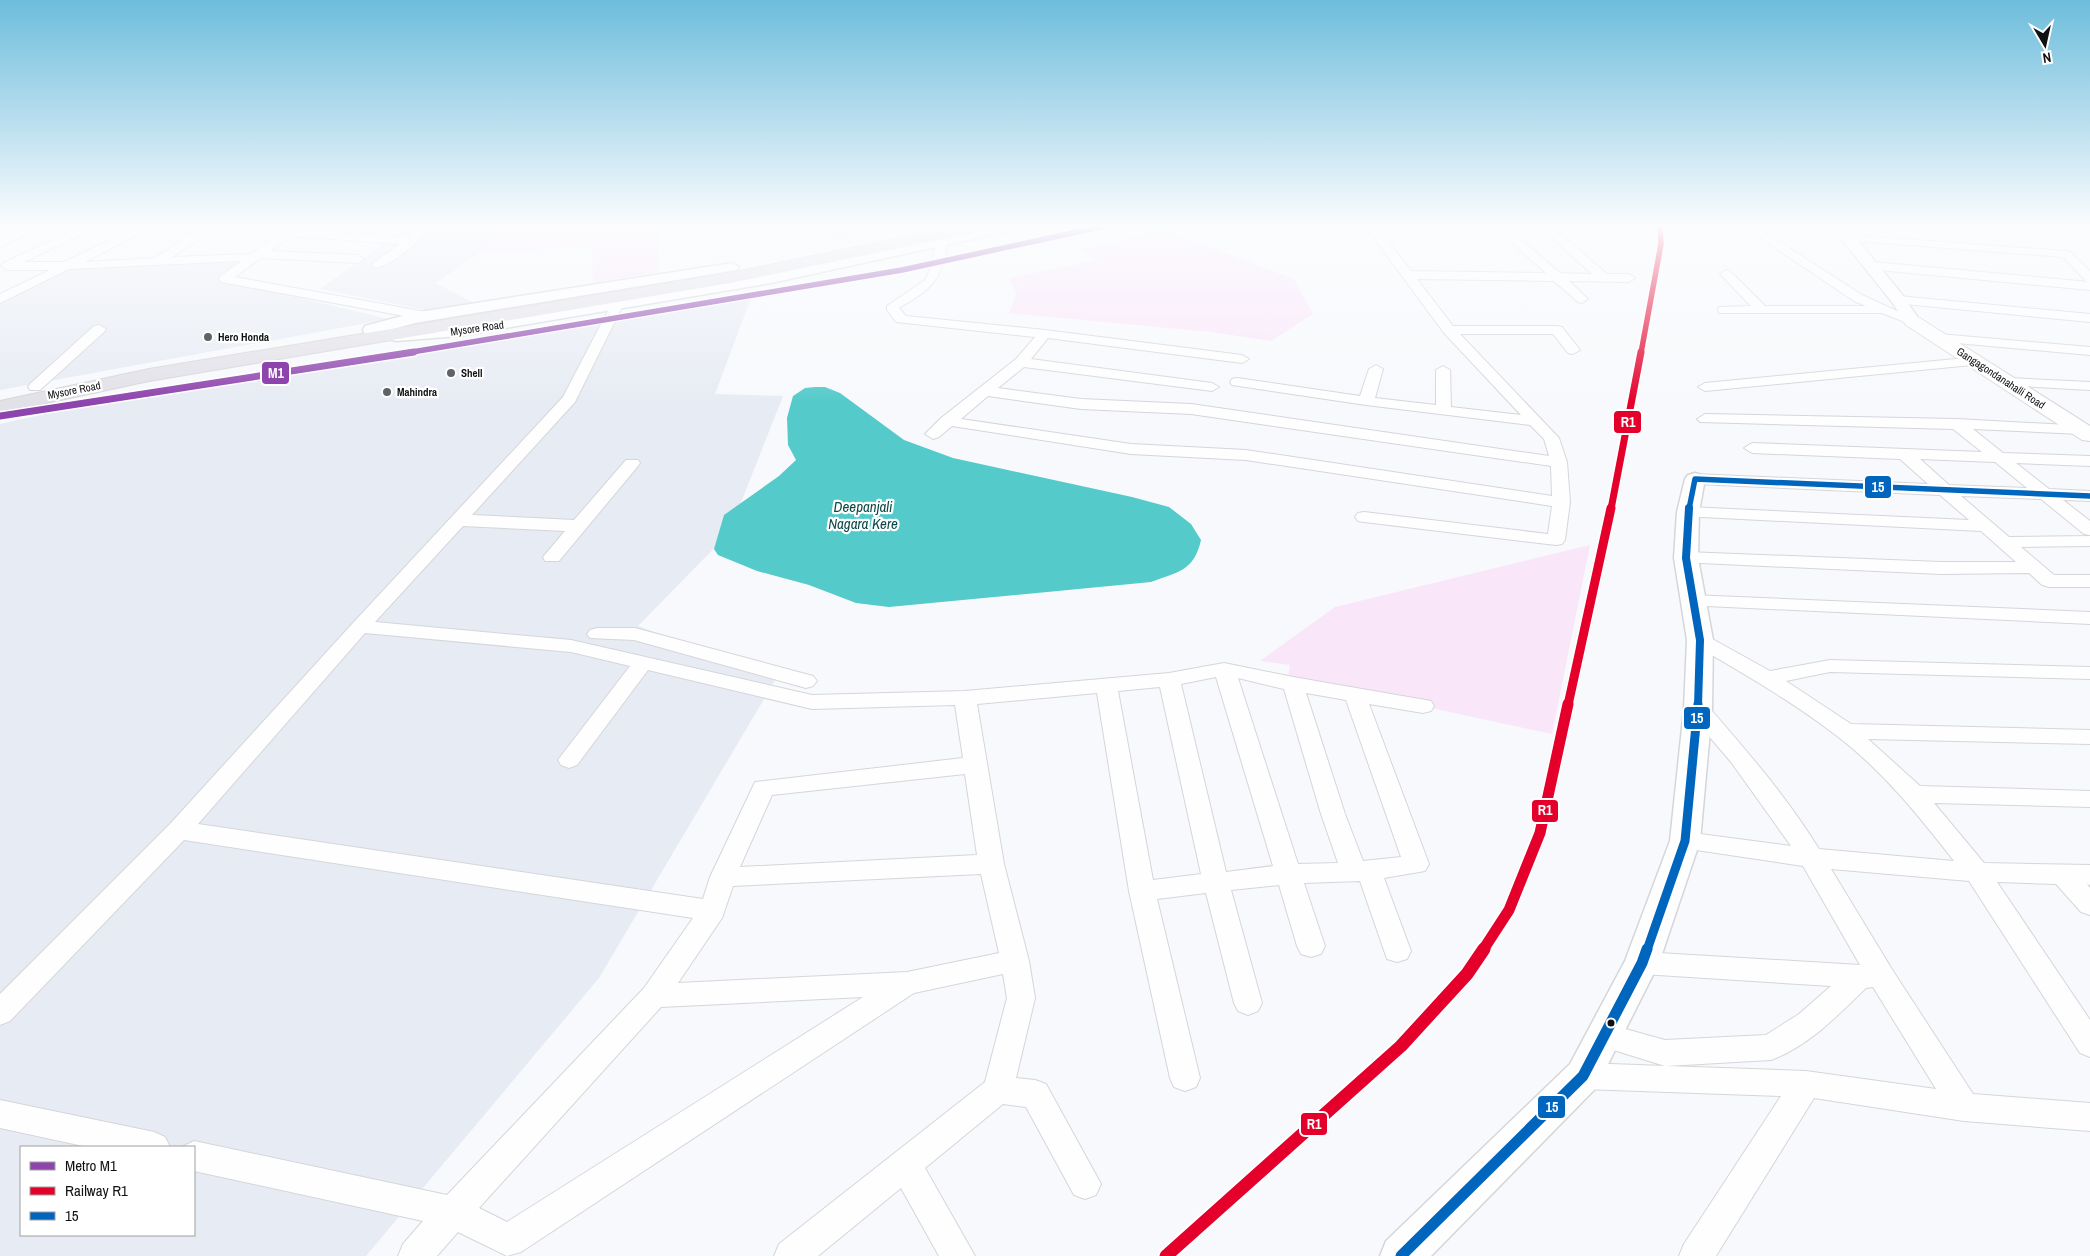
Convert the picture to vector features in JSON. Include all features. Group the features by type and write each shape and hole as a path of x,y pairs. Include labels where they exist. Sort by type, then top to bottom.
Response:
{"highway":[{"path":"423,320 661,286"},
{"name":"Mysore Road","path":"0,395 157,364 379,333 454,325 674,286"},
{"name":"Mysore Road","path":"0,407 149,375 379,333 423,320"}],"main road":[{"name":"Gangagondanahalli Road","path":"1912,321 2085,432"}],"street":[{"path":"0,299 27,286"},
{"path":"257,286 423,320"},
{"name":"Mysore Road","path":"423,320 627,286"},
{"name":"Mysore Road","path":"379,333 458,331 728,286"},
{"path":"928,286 893,306 893,310 902,320 1045,334 1242,359"},
{"path":"1364,517 1556,540 1561,502 1558,462 1551,438 1449,330 1414,286"},
{"path":"1567,286 1582,299"},
{"path":"1738,286 1762,310"},
{"path":"1839,286 1858,298 1912,321"},
{"path":"1887,286 1912,321"},
{"path":"1898,300 2090,318"},
{"path":"0,1013 178,830 360,627 570,398 617,305"},
{"path":"1724,310 1883,310"},
{"path":"35,388 99,329"},
{"path":"1449,330 1558,330 1573,350"},
{"path":"933,434 1021,362 1045,334"},
{"path":"1939,338 2090,351"},
{"path":"1705,386 1838,372 1977,361"},
{"path":"1021,362 1212,387"},
{"path":"1366,400 1376,369"},
{"path":"1443,370 1444,410"},
{"path":"1237,382 1533,421"},
{"path":"2009,382 2090,386"},
{"path":"984,391 1082,404 1191,409 1558,462"},
{"path":"1705,418 1958,424 2085,432"},
{"path":"946,422 1131,449 1246,455 1561,502"},
{"path":"1958,424 2090,530"},
{"path":"1752,448 2090,461"},
{"path":"1903,453 2049,581 2090,581"},
{"path":"552,557 632,463"},
{"path":"1401,1256 1582,1076 1642,963 1685,841 1698,709 1700,640 1686,558 1688,512 1695,479 2090,496"},
{"path":"1688,512 1984,526"},
{"path":"458,520 579,526"},
{"path":"2004,542 2090,541"},
{"path":"1686,558 1941,568 2034,567"},
{"path":"1692,601 2090,618"},
{"path":"360,627 571,646 812,702 965,698 1169,680 1224,669 1293,684 1422,706"},
{"path":"597,634 635,634 806,681"},
{"path":"1700,640 1767,678 1846,731 1914,794 1976,872 2090,1044"},
{"path":"569,760 644,662"},
{"path":"1767,678 1830,666 2090,673"},
{"path":"1224,669 1290,874 1311,946"},
{"path":"1169,680 1216,884 1248,1003"},
{"path":"1293,684 1332,814 1361,871 1397,951"},
{"path":"1106,685 1142,891 1186,1078"},
{"path":"1142,891 1290,874 1361,871 1416,864 1355,695"},
{"path":"791,1256 998,1090 1021,998 1015,961 991,864 965,698"},
{"path":"1698,709 1739,757 1792,826 1812,858 1871,978 1964,1107"},
{"path":"1846,731 2090,737"},
{"path":"415,1256 453,1212 654,996 713,911 723,877 763,788 974,765"},
{"path":"1914,794 2090,799"},
{"path":"178,830 713,911"},
{"path":"1685,841 1812,858 1976,872 2090,875"},
{"path":"723,877 991,864"},
{"path":"2062,874 2090,905"},
{"path":"654,996 907,983 1015,961"},
{"path":"1642,963 1871,978"},
{"path":"1604,1035 1666,1053 1770,1047 1809,1023 1871,978"},
{"path":"195,1156 453,1212 508,1240 907,983"},
{"path":"1582,1076 1806,1084 1964,1107 2090,1117"},
{"path":"1696,1256 1806,1084"},
{"path":"998,1090 1035,1094 1085,1184"},
{"path":"0,1114 149,1146"},
{"path":"905,1165 958,1256"}],"shaded area":[{"path":"29,286 247,286 389,319 0,390 0,300"},
{"path":"325,286 441,286 474,303 430,311 320,289"},
{"path":"1012,286 1298,286 1313,314 1271,341 1211,332 1009,313 1016,294"},
{"path":"753,293 715,394 783,396 729,533 638,626 777,677 599,978 366,1256 0,1256 0,424 63,410"},
{"path":"1590,545 1552,734 1288,677 1290,665 1260,661 1335,607"}],"water":[{"name":"Deepanjali Nagara Kere","path":"825,387 840,393 904,440 953,458 1132,497 1169,507 1191,524 1201,540 1198,550 1194,558 1184,569 1151,582 889,607 856,603 809,585 757,571 718,555 714,549 724,515 779,476 796,460 788,445 787,418 793,396 805,388"}],"metro line":[{"name":"M1","path":"0,416 482,341 810,286"}],"rail line":[{"name":"R1","path":"1166,1256 1401,1046 1467,974 1509,910 1540,833 1612,505 1653,286"}],"transit line":[{"name":"15","path":"1401,1256 1583,1076 1642,963 1685,841 1698,709 1700,640 1686,558 1688,512 1695,479 2090,496"}],"place":[{"name":"Hero Honda","path":"208,337"},
{"name":"Shell","path":"451,373"},
{"name":"Mahindra","path":"387,392"}]}
